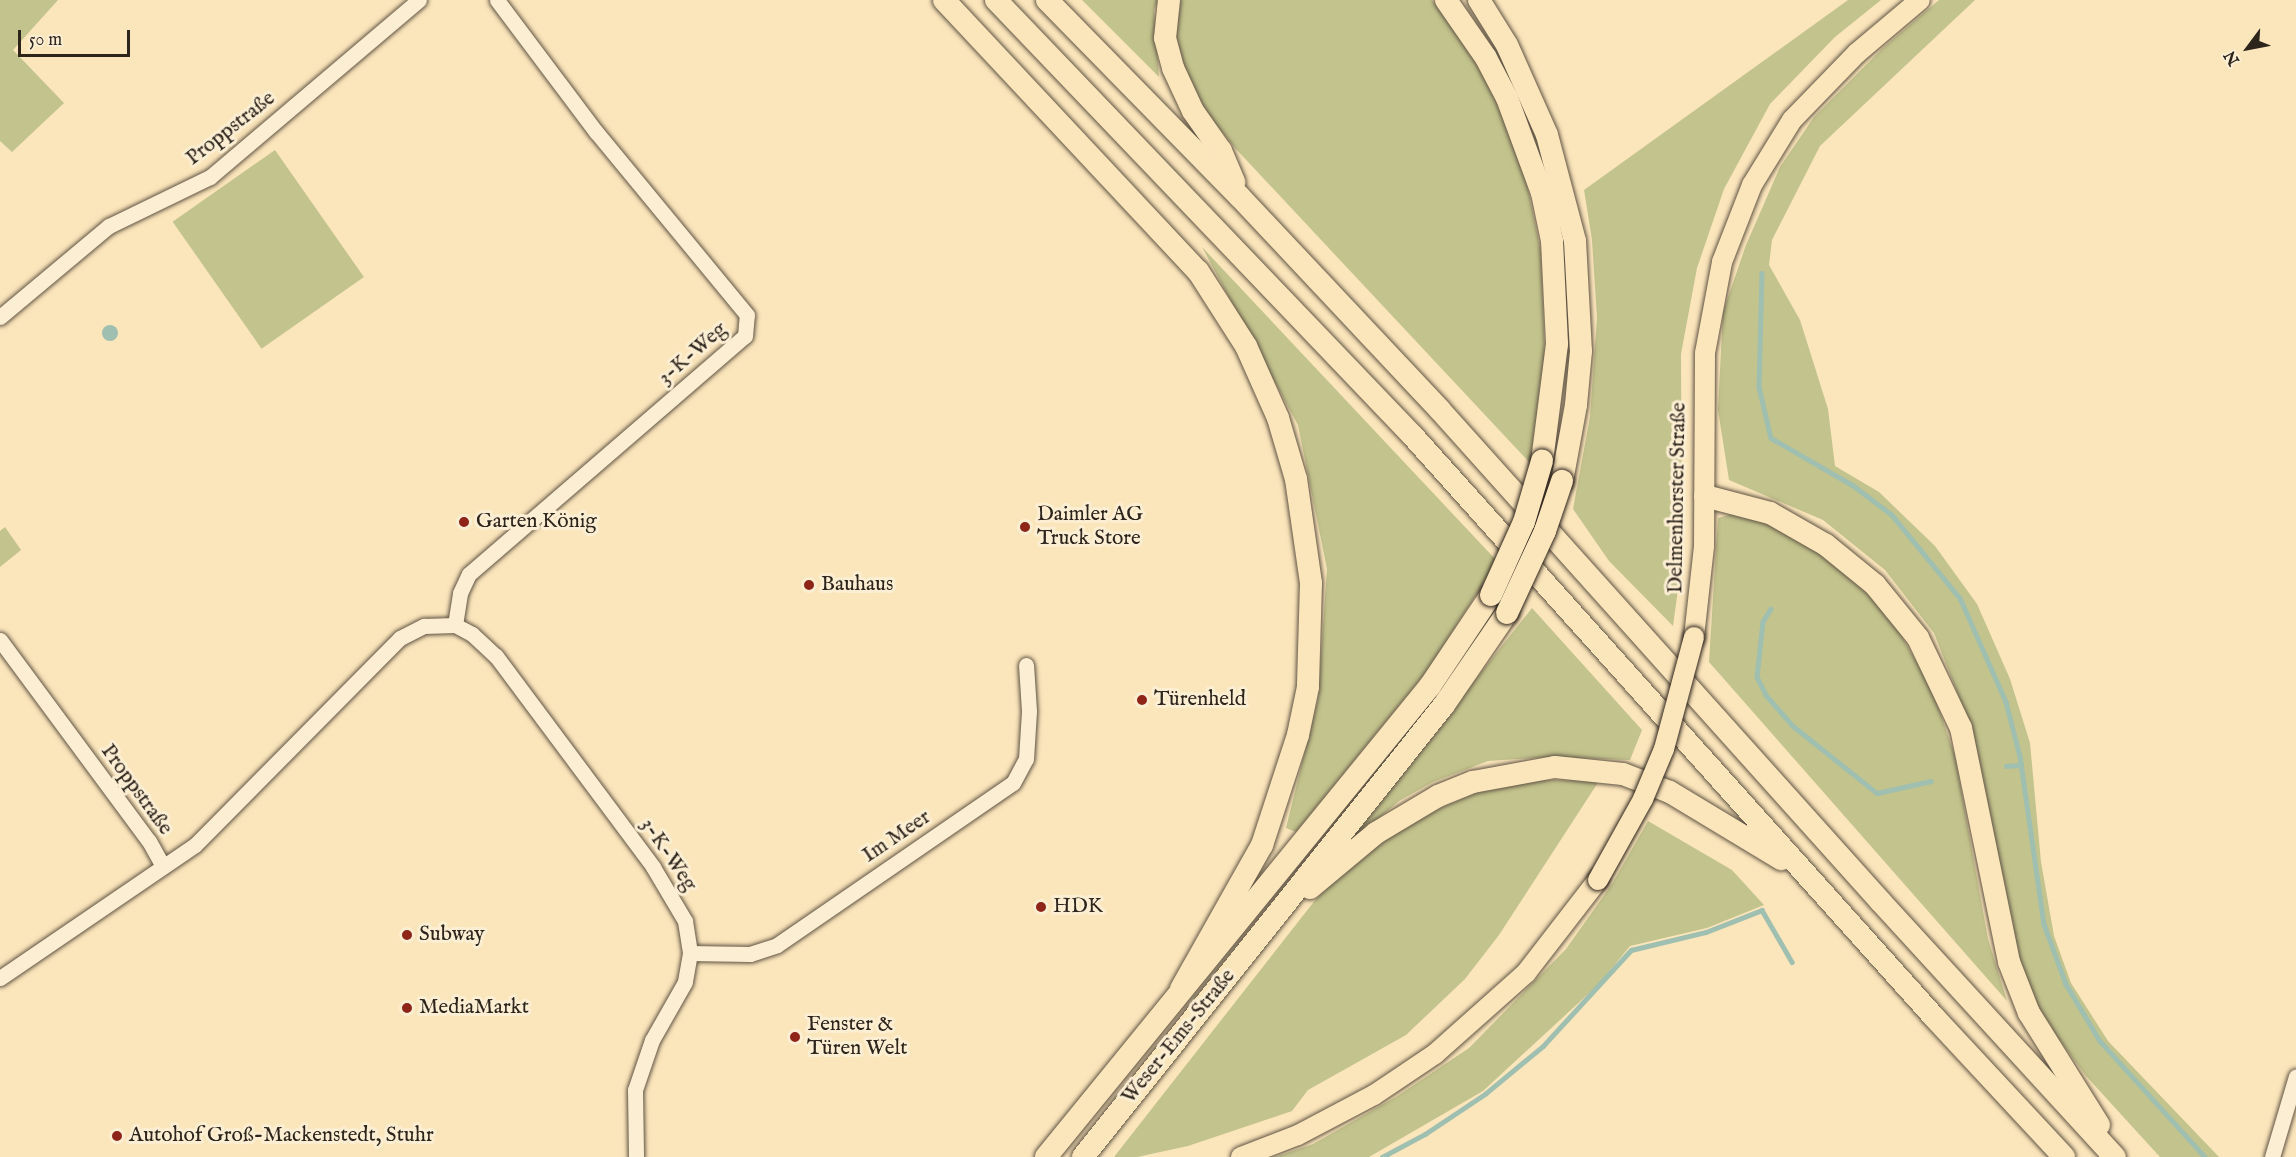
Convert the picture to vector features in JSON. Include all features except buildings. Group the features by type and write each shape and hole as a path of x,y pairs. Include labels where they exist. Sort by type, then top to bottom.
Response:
{"highway":[{"path":"944,0 1198,271 1246,345 1278,418 1296,479 1311,583 1308,687 1298,735 1262,845 1181,989"},
{"path":"996,0 1412,435 1807,877 2064,1157"},
{"path":"1047,0 1240,196 1439,409 1881,902 2117,1157"},
{"path":"1169,0 1165,38 1173,68 1193,111 1221,152 1240,196"},
{"path":"1181,989 1241,922 1430,686 1491,595 1524,522 1542,461 1557,344 1552,241 1542,193 1506,98 1486,58 1446,0"},
{"path":"1276,917 1444,705 1507,614 1545,531 1562,481 1576,405 1581,351 1575,241 1547,135 1507,45 1479,0"},
{"path":"1705,496 1770,513 1826,545 1875,585 1918,638 1933,663 1961,728 1995,903 2009,962 2029,1013 2117,1157"},
{"path":"1276,917 1406,813 1473,782 1555,767 1623,774 1670,792 1807,877"},
{"name":"Weser-Ems-Straße","path":"1083,1157 1276,917"},
{"name":"Weser-Ems-Straße","path":"1046,1157 1181,989"}],"main road":[{"name":"Delmenhorster Straße","path":"1241,1157 1298,1135 1374,1095 1435,1054 1526,973 1598,880 1643,800 1664,749 1694,637 1701,597 1708,327 1722,261 1752,185 1771,150 1817,91 1920,0"}],"street":[{"name":"Proppstraße","path":"0,317 109,226 210,177 419,0"},
{"name":"3-K-Weg","path":"497,0 596,132 747,315 745,336 735,348 469,574 460,593 455,625 472,634 496,656 653,867 685,921 690,953 685,982 652,1040 638,1081 636,1157"},
{"path":"162,864 184,854 220,823 400,638 424,626 455,625"},
{"name":"Proppstraße","path":"0,640 149,841 162,864 0,978"},
{"name":"Im Meer","path":"690,953 750,954 777,945 1013,783 1026,759 1029,711 1026,665"},
{"path":"2272,1157 2296,1076"}],"green space":[{"path":"0,0 58,0 13,50 64,103 12,152 0,141"},
{"path":"1082,0 1158,0 1154,10 1159,77"},
{"path":"1181,0 1432,0 1448,18 1487,76 1519,146 1541,252 1545,359 1530,463 1235,148 1201,106 1182,70 1174,22"},
{"path":"1848,0 1881,0 1835,37 1770,104 1724,189 1697,268 1681,354 1682,560 1673,626 1609,561 1573,509 1590,417 1597,318 1592,240 1584,190"},
{"path":"1939,0 1975,0 1820,146 1772,240 1769,265 1800,320 1828,409 1835,466 1879,492 1935,546 1977,604 2010,679 2030,743 2041,862 2054,936 2071,983 2108,1041 2219,1157 2160,1157 2086,1076 2042,1016 2014,948 1963,707 1934,633 1885,570 1823,520 1729,480 1718,410 1723,312 1746,245 1780,167 1814,117 1884,47"},
{"path":"275,150 364,277 262,349 173,222"},
{"path":"1202,247 1497,561 1430,667 1296,832 1286,828 1318,699 1327,569 1298,425"},
{"path":"1736,513 1781,528 1833,560 1890,616 1932,689 1955,756 1988,939 2007,1001 1709,662 1718,518"},
{"path":"5,527 21,550 0,567 0,531"},
{"path":"1532,608 1642,730 1630,760 1551,757 1488,761 1433,782 1399,801 1340,851"},
{"path":"1545,780 1599,781 1499,935 1465,979 1406,1035 1308,1090 1292,1111 1188,1146 1137,1157 1114,1157 1316,899 1356,859 1401,825 1490,787"},
{"path":"1648,821 1732,870 1764,905 1707,928 1630,946 1599,984 1483,1091 1369,1157 1275,1157 1313,1144 1396,1097 1469,1048 1566,949 1612,884"}],"shaded area":[{"path":"110,325 116,327 118,333 116,339 110,341 104,339 102,333 104,327"}],"waterway":[{"path":"1762,273 1759,387 1771,438 1854,486 1892,515 1960,598 2006,702 2020,756 2044,924 2066,984 2100,1041 2205,1157"},
{"path":"1771,609 1763,622 1757,677 1766,695 1792,725 1877,793 1931,781"},
{"path":"2006,766 2021,765"},
{"path":"1382,1157 1425,1134 1485,1094 1543,1046 1631,950 1706,932 1762,910 1792,962"}],"place":[{"name":"Garten König","path":"464,522"},
{"name":"Daimler AG Truck Store","path":"1025,527"},
{"name":"Bauhaus","path":"809,585"},
{"name":"Türenheld","path":"1142,700"},
{"name":"HDK","path":"1041,907"},
{"name":"Subway","path":"407,935"},
{"name":"MediaMarkt","path":"407,1008"},
{"name":"Fenster & Türen Welt","path":"795,1037"},
{"name":"Autohof Groß-Mackenstedt, Stuhr","path":"117,1136"}]}
